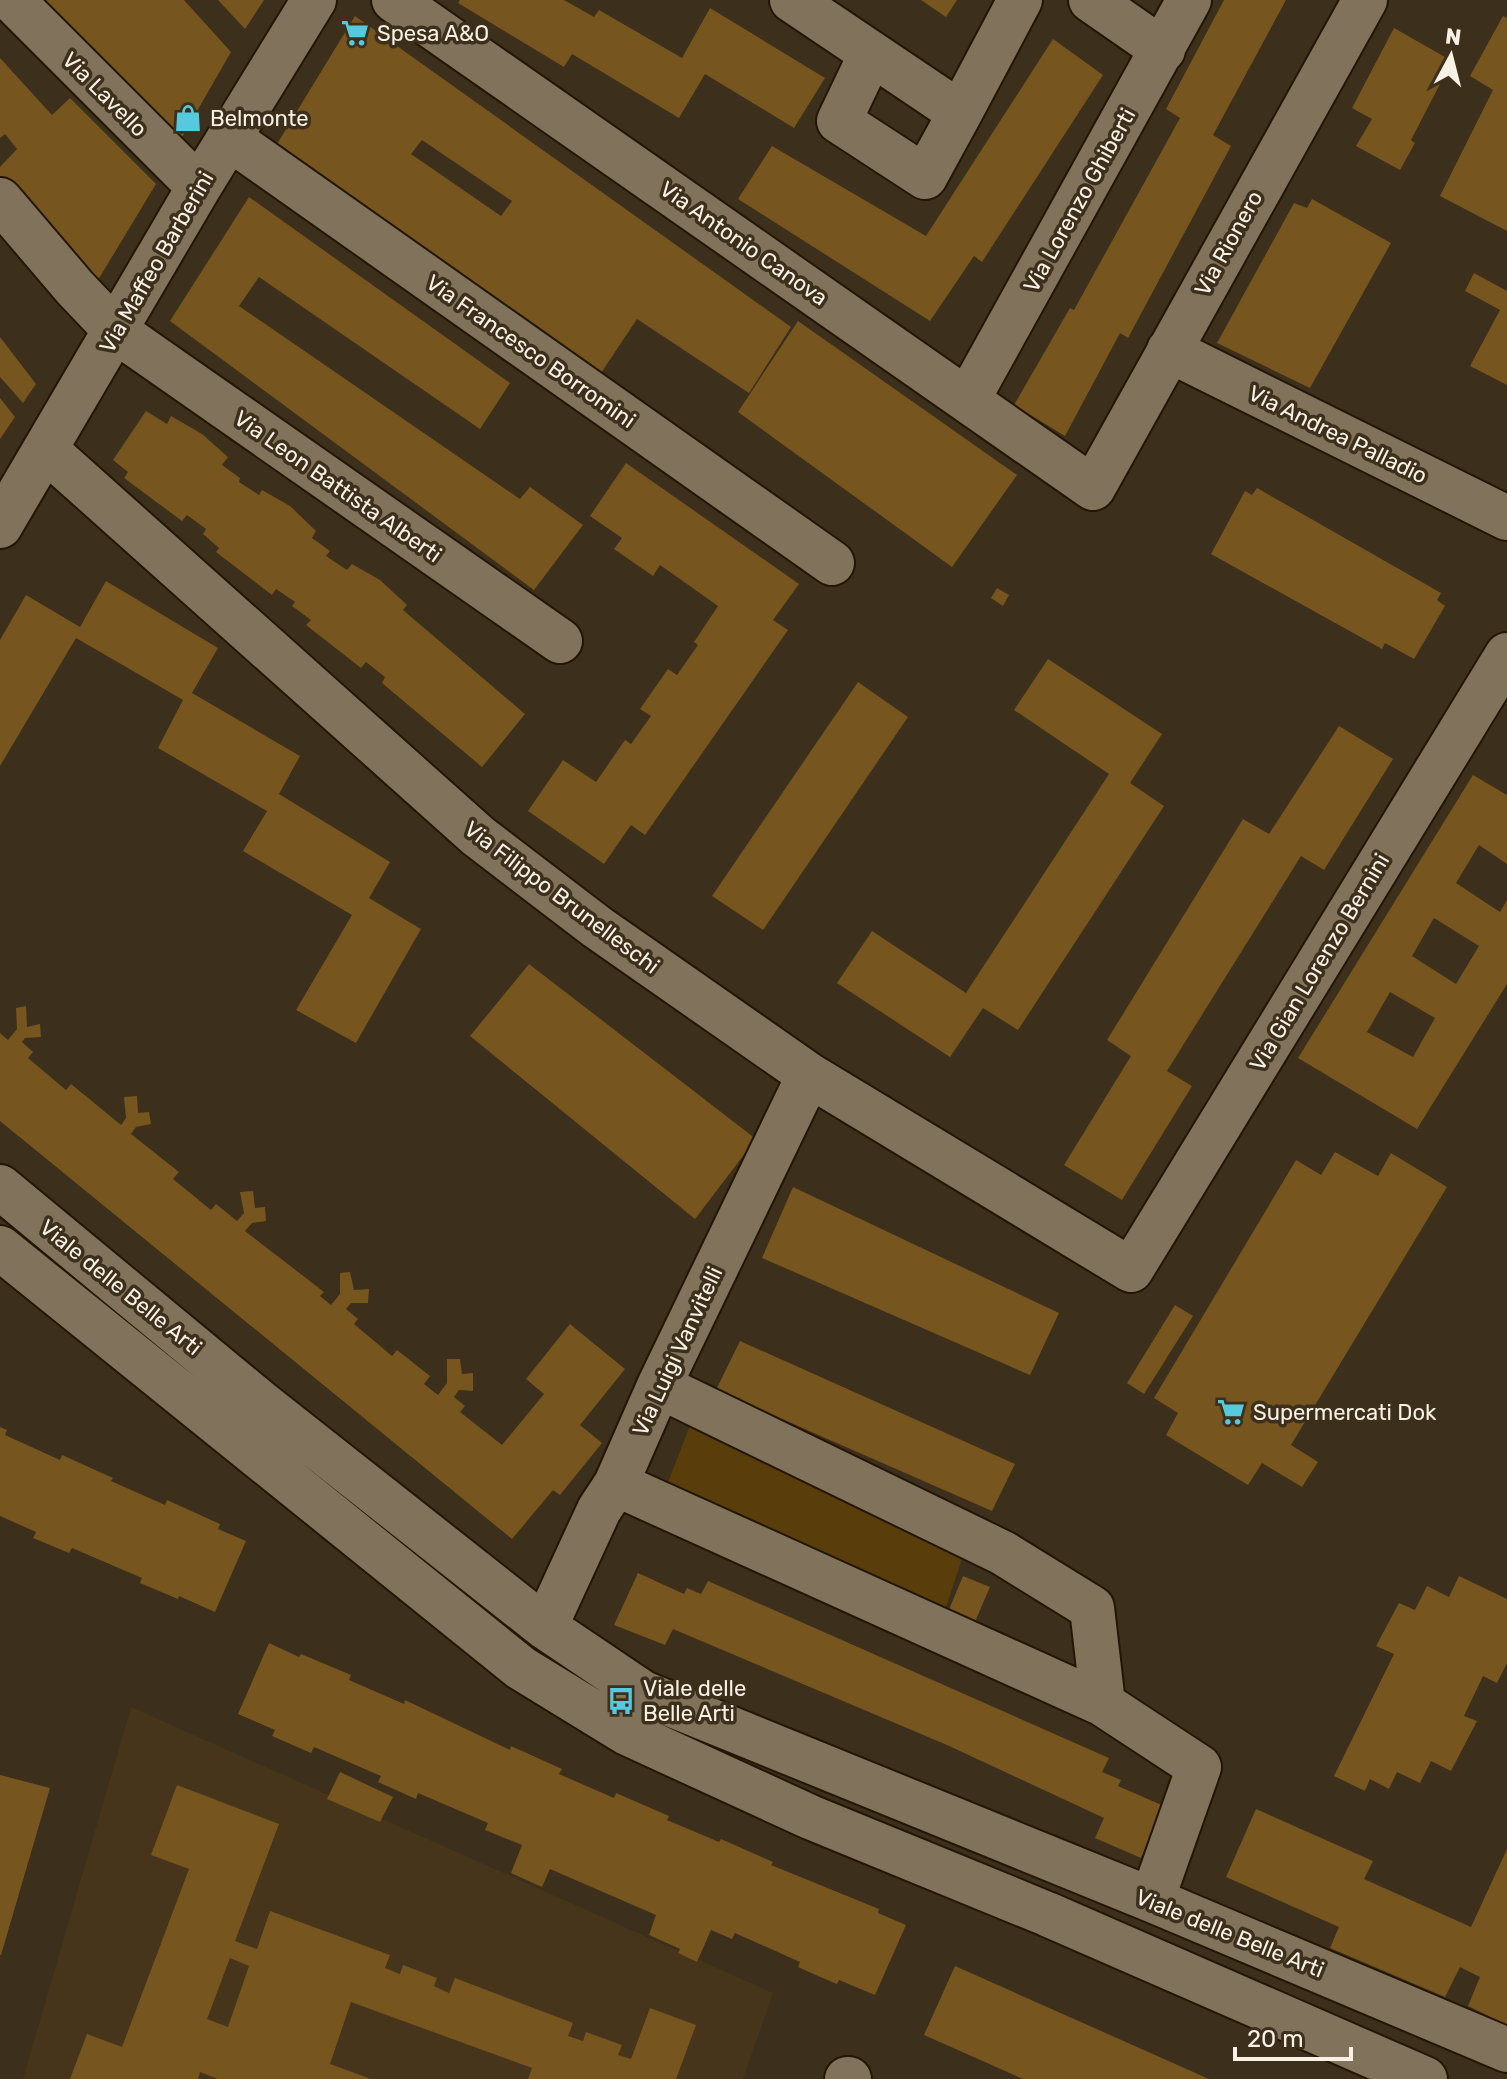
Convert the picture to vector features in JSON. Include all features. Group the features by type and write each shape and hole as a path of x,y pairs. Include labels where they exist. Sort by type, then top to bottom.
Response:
{"street":[{"name":"Via Lavello","path":"12,0 199,187"},
{"name":"Via Maffeo Barberini","path":"0,526 199,187 314,0"},
{"name":"Via Antonio Canova","path":"394,0 1093,488"},
{"path":"871,54 839,121 925,177 1020,0"},
{"path":"1091,0 1163,50"},
{"name":"Via Lorenzo Ghiberti","path":"968,399 1189,0"},
{"name":"Via Rionero","path":"1093,488 1365,0"},
{"path":"818,7 871,54 960,113"},
{"name":"Via Francesco Borromini","path":"229,138 832,563"},
{"name":"Via Leon Battista Alberti","path":"0,200 116,331 560,641"},
{"name":"Via Andrea Palladio","path":"1169,350 1507,518"},
{"name":"Via Filippo Brunelleschi","path":"46,450 478,836 597,927 809,1075 1131,1270"},
{"name":"Via Gian Lorenzo Bernini","path":"1131,1270 1507,655"},
{"name":"Via Luigi Vanvitelli","path":"545,1627 809,1075"},
{"name":"Viale delle Belle Arti","path":"0,1187 260,1402 545,1627 643,1693 1152,1900 1507,2050"},
{"name":"Viale delle Belle Arti","path":"0,1248 521,1668 627,1733 810,1817 1047,1914 1425,2079"},
{"path":"659,1386 1003,1553 1092,1608 1103,1704"},
{"path":"616,1484 1103,1704 1199,1767 1152,1900"}],"shaded area":[{"path":"692,1420 966,1547 943,1616 665,1490"},
{"path":"131,1707 773,1993 743,2079 23,2079"}],"building":[{"path":"44,0 184,0 231,52 181,139"},
{"path":"218,0 264,0 245,29"},
{"path":"460,0 564,0 594,17 599,10 682,58 710,8 825,78 794,128 705,74 679,118 572,54 564,67 458,3"},
{"path":"921,0 957,0 946,17"},
{"path":"1224,0 1286,0 1213,135 1231,146 1128,338 1120,333 1065,436 1014,405 1070,308 1074,310 1180,118 1166,109"},
{"path":"355,16 791,327 749,393 637,319 601,373 277,144","holes":["422,140 512,201 501,216 411,154"]},
{"path":"1503,16 1507,18 1507,231 1440,196 1493,90 1470,76"},
{"path":"1394,28 1452,61 1411,140 1415,143 1400,170 1356,146 1372,119 1352,108"},
{"path":"1053,39 1103,75 982,262 974,256 930,321 738,199 772,146 926,236"},
{"path":"0,58 52,115 70,98 156,184 92,290 0,178 0,167 17,149 5,134 0,138"},
{"path":"249,197 510,383 480,429 259,277 239,306 520,499 530,487 583,525 534,590 170,321"},
{"path":"1312,199 1391,243 1310,388 1217,343 1294,203 1307,208"},
{"path":"1474,273 1507,291 1507,385 1470,366 1500,310 1465,291"},
{"path":"798,321 1017,475 952,567 738,412"},
{"path":"0,337 36,384 23,403 0,377"},
{"path":"0,398 15,417 0,439"},
{"path":"146,411 167,424 171,416 202,434 228,457 222,465 240,478 239,482 259,495 262,490 290,506 316,531 312,538 330,551 326,556 347,570 352,564 380,580 407,605 403,610 525,714 482,767 382,683 385,677 366,662 361,668 306,625 311,620 292,606 295,602 276,589 272,595 216,552 219,548 203,534 206,529 187,515 182,521 124,478 128,472 113,460"},
{"path":"626,463 799,584 773,620 788,630 645,835 631,825 604,864 528,811 563,760 596,782 625,740 631,744 651,716 640,709 668,669 677,675 698,645 694,642 718,606 660,565 653,576 614,549 622,538 590,516"},
{"path":"1257,488 1441,593 1437,600 1445,606 1414,659 1385,643 1382,649 1211,554 1245,491 1252,495"},
{"path":"106,581 218,648 192,693 300,756 279,794 390,862 369,898 421,929 356,1043 296,1010 352,915 243,851 267,811 158,748 183,700 76,638 0,766 0,640 26,595 80,627"},
{"path":"997,588 1009,595 1003,606 991,598"},
{"path":"1048,659 1162,734 1130,783 1164,806 1018,1030 983,1008 950,1057 837,983 872,931 966,993 1109,774 1014,710"},
{"path":"858,682 908,717 763,930 712,896"},
{"path":"1339,726 1393,759 1324,870 1301,856 1167,1071 1192,1086 1122,1200 1064,1165 1131,1056 1107,1040 1243,819 1269,834"},
{"path":"1473,775 1507,795 1507,864 1479,845 1456,883 1500,912 1507,900 1507,984 1417,1129 1298,1058","holes":["1434,918 1479,946 1456,984 1412,956","1390,992 1435,1018 1413,1057 1367,1032"]},
{"path":"529,964 756,1139 695,1219 470,1036"},
{"path":"26,1006 27,1027 40,1024 41,1037 25,1038 22,1042 33,1052 28,1058 66,1090 71,1084 121,1125 126,1118 124,1097 137,1096 138,1113 149,1112 151,1124 136,1127 131,1134 179,1172 173,1179 211,1210 216,1204 237,1221 244,1213 240,1192 253,1191 255,1208 265,1207 266,1221 252,1223 245,1231 324,1292 320,1296 331,1305 340,1294 340,1273 350,1272 354,1290 369,1289 368,1303 351,1303 346,1309 358,1319 354,1324 392,1356 397,1350 430,1376 424,1384 438,1395 447,1383 447,1359 460,1359 462,1374 473,1373 473,1391 459,1390 454,1397 465,1406 460,1412 502,1445 544,1394 526,1379 570,1324 625,1369 580,1425 602,1443 560,1495 553,1490 512,1539 0,1121 0,1033 8,1040 17,1029 16,1008"},
{"path":"1335,1152 1378,1176 1391,1153 1447,1187 1291,1445 1318,1462 1302,1487 1262,1463 1248,1485 1166,1435 1178,1413 1154,1398 1296,1160 1321,1175"},
{"path":"793,1187 1059,1313 1030,1375 762,1258"},
{"path":"1175,1305 1193,1316 1144,1394 1127,1383"},
{"path":"740,1341 1015,1464 992,1511 716,1390"},
{"path":"0,1427 7,1430 5,1435 60,1460 62,1455 165,1505 167,1500 220,1524 218,1529 246,1541 215,1612 140,1583 142,1578 72,1548 69,1553 33,1538 36,1532 0,1516"},
{"path":"638,1573 684,1594 687,1588 701,1594 708,1581 1109,1758 1102,1772 1121,1780 1118,1786 1164,1806 1141,1858 1095,1838 1104,1818 947,1745 673,1629 665,1645 614,1625"},
{"path":"963,1576 990,1587 974,1624 948,1612"},
{"path":"1459,1576 1507,1599 1507,1663 1497,1683 1483,1676 1464,1716 1477,1721 1451,1771 1431,1761 1420,1783 1397,1772 1389,1789 1370,1779 1365,1791 1334,1776 1394,1654 1376,1646 1399,1603 1415,1610 1427,1586 1449,1597"},
{"path":"269,1643 351,1675 349,1680 404,1704 405,1700 510,1750 511,1746 562,1769 559,1774 614,1798 616,1793 669,1816 667,1820 719,1842 721,1839 773,1862 771,1865 879,1909 878,1913 906,1925 875,1995 839,1980 837,1984 818,1976 798,1967 800,1962 735,1933 732,1939 711,1930 697,1962 678,1953 680,1949 649,1935 656,1915 550,1869 542,1887 511,1873 522,1845 485,1830 488,1823 418,1793 416,1799 378,1782 381,1776 314,1747 311,1753 272,1736 275,1730 238,1714"},
{"path":"340,1772 393,1797 380,1822 327,1799"},
{"path":"0,1775 50,1788 1,1955 0,1955"},
{"path":"177,1785 279,1824 235,1941 257,1949 270,1911 390,1955 385,1968 400,1974 403,1965 437,1978 434,1986 449,1993 455,1978 573,2023 568,2036 583,2041 586,2032 622,2045 618,2055 631,2059 650,2008 696,2025 676,2079 528,2079 532,2068 351,2002 330,2064 371,2079 218,2079 200,2072 198,2079 70,2079 87,2034 122,2047 189,1869 151,1855","holes":["230,1958 249,1966 228,2027 207,2019"]},
{"path":"1256,1809 1373,1861 1364,1879 1471,1927 1507,1849 1507,2025 1468,2006 1480,1977 1460,1967 1445,1997 1330,1948 1339,1927 1226,1877"},
{"path":"955,1966 1209,2079 1023,2079 924,2035"}],"place":[{"name":"Spesa A&O","path":"355,33"},
{"name":"Belmonte","path":"188,118"},
{"name":"Supermercati Dok","path":"1231,1412"},
{"name":"Viale delle Belle Arti","path":"621,1701"}]}
